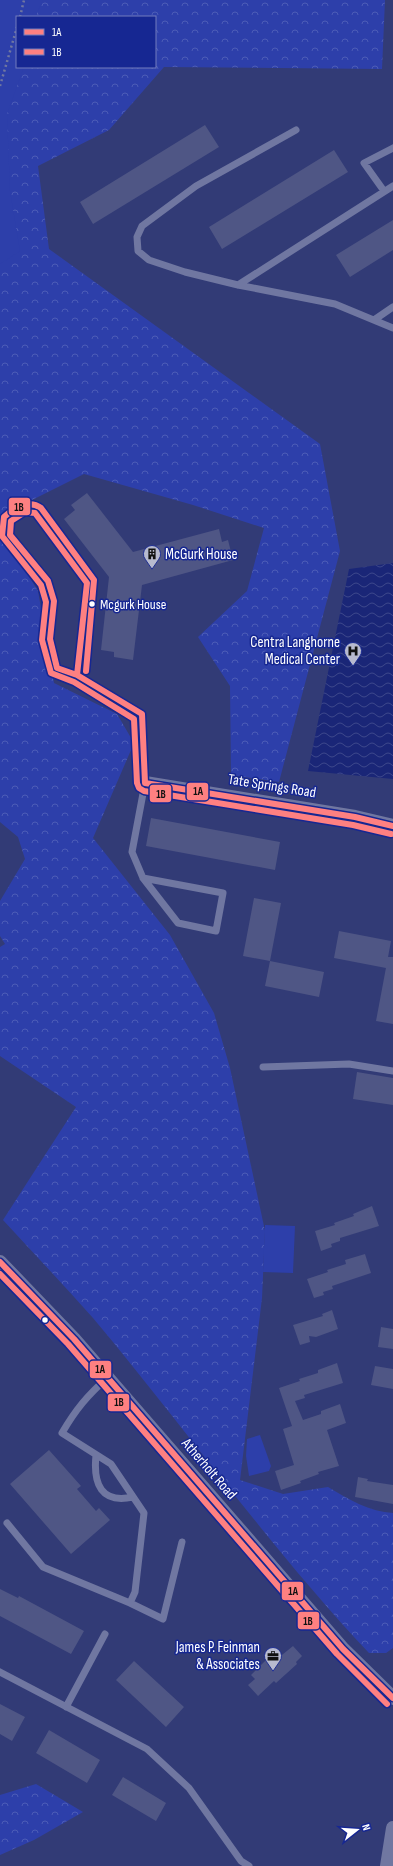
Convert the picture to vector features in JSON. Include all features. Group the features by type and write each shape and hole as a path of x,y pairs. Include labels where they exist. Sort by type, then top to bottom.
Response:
{"street":[{"name":"Tate Springs Road","path":"145,783 356,817 393,826"},
{"name":"Atherholt Road","path":"0,1262 74,1339 108,1377 343,1649 393,1698"},
{"path":"387,1866 393,1828"}],"lane":[{"path":"296,130 196,186 142,226 137,237 138,251 149,260 185,272 238,285 335,304 393,328"},
{"path":"384,191 364,163 393,148"},
{"path":"238,285 393,186"},
{"path":"374,320 393,307"},
{"path":"77,675 87,583 35,513 25,512 11,521 10,535 48,581 54,601 50,639 57,668 77,675 142,714 145,783 132,852 143,878 178,923 216,931 223,893 143,878"},
{"path":"263,1067 349,1064 393,1071"},
{"path":"108,1377 88,1395 79,1406 62,1433 111,1464 144,1513 134,1592 130,1603"},
{"path":"96,1455 96,1479 101,1489 110,1497 120,1500 134,1497"},
{"path":"8,1523 43,1568 130,1603 163,1620 182,1542"},
{"path":"66,1707 105,1634"},
{"path":"0,1672 147,1750 189,1788 241,1861 249,1866"}],"path":[{"path":"20,16 24,0"},
{"path":"0,86 16,30"}],"green space":[{"path":"0,0 385,0 382,69 164,67 109,130 38,166 49,249 320,444 340,551 279,782 231,775 230,686 198,637 247,591 264,528 193,505 84,474 12,510 1,532 38,591 54,683 117,714 134,743 93,838 170,935 214,1013 230,1068 265,1231 262,1298 240,1480 283,1494 328,1487 351,1500 368,1507 393,1513 393,1648 386,1653 369,1653 333,1613 297,1572 93,1318 3,1220 76,1107 0,1056 0,947 5,944 0,936 0,901 25,859 18,837 0,822"},
{"path":"0,0 43,0 35,16 16,16 16,68 24,68 7,114 10,191 20,251 0,264"},
{"path":"265,1225 295,1226 293,1273 263,1272"},
{"path":"260,1435 271,1466 269,1471 249,1476 246,1456 247,1439"},
{"path":"36,1784 83,1812 34,1840 0,1855 0,1795"}],"water":[{"name":"Centra Langhorne Medical Center","path":"393,563 393,779 308,771 349,569"}],"building":[{"path":"205,125 219,147 93,224 80,202"},
{"path":"334,150 348,172 222,249 209,227"},
{"path":"393,220 393,250 350,277 336,255"},
{"name":"McGurk House","path":"87,493 133,552 219,529 222,542 228,540 233,560 142,585 133,660 114,657 114,652 101,650 109,577 64,519 75,510 71,505"},
{"path":"151,818 280,842 275,870 146,846"},
{"path":"254,898 281,903 270,961 243,956"},
{"path":"339,931 391,941 386,968 334,958"},
{"path":"388,957 393,957 393,1024 376,1021"},
{"path":"270,961 324,972 319,997 265,986"},
{"path":"357,1072 393,1078 393,1105 353,1099"},
{"path":"372,1206 379,1226 340,1238 340,1241 331,1244 332,1247 321,1251 315,1231 335,1225 334,1223 354,1216 353,1214"},
{"path":"365,1254 371,1273 332,1286 333,1289 323,1292 324,1295 314,1298 307,1279 328,1272 327,1270 346,1264 345,1260"},
{"path":"332,1310 338,1329 316,1337 309,1336 310,1342 300,1345 293,1325 323,1316 322,1314"},
{"path":"381,1327 393,1329 393,1349 378,1347"},
{"path":"337,1363 343,1383 304,1395 305,1398 295,1401 303,1420 321,1414 321,1411 340,1404 346,1423 327,1430 339,1466 318,1472 319,1474 300,1481 301,1483 281,1490 275,1471 294,1465 283,1429 292,1426 279,1388 300,1381 299,1379 318,1373 318,1370"},
{"path":"375,1366 393,1369 393,1389 371,1385"},
{"path":"49,1450 81,1486 77,1489 96,1511 99,1508 110,1520 71,1554 10,1484"},
{"path":"358,1477 368,1479 367,1481 393,1485 393,1504 355,1497"},
{"path":"0,1589 18,1598 19,1596 84,1631 71,1654 0,1616"},
{"name":"James P. Feinman & Associates","path":"293,1646 302,1656 296,1662 297,1664 276,1683 274,1681 258,1696 248,1685 255,1679 251,1675 269,1657 272,1659 275,1657 277,1659"},
{"path":"134,1661 184,1707 166,1727 116,1680"},
{"path":"0,1704 25,1717 12,1741 0,1734"},
{"path":"49,1730 100,1760 87,1783 36,1753"},
{"path":"123,1777 166,1803 156,1821 112,1795"}],"transit line":[{"name":"1B","path":"86,671 94,580 41,508 32,504 17,508 4,517 2,536 41,585 46,602 42,640 51,673 74,682 134,719 137,783 139,788 144,791 353,825 391,834"},
{"name":"1A","path":"25,512 35,513 87,583 77,675 57,668 50,639 54,601 48,581 10,535 11,521 25,512"},
{"name":"1A","path":"77,675 142,714 145,783 355,817 393,826"},
{"name":"1A","path":"0,1262 74,1339 343,1649 393,1698"},
{"name":"1B","path":"0,1274 68,1344 337,1654 387,1704"}],"place":[{"name":"McGurk House","path":"152,569"},
{"name":"Mcgurk House","path":"92,604"},
{"name":"Centra Langhorne Medical Center","path":"353,666"},
{"name":"James P. Feinman & Associates","path":"273,1671"}]}
